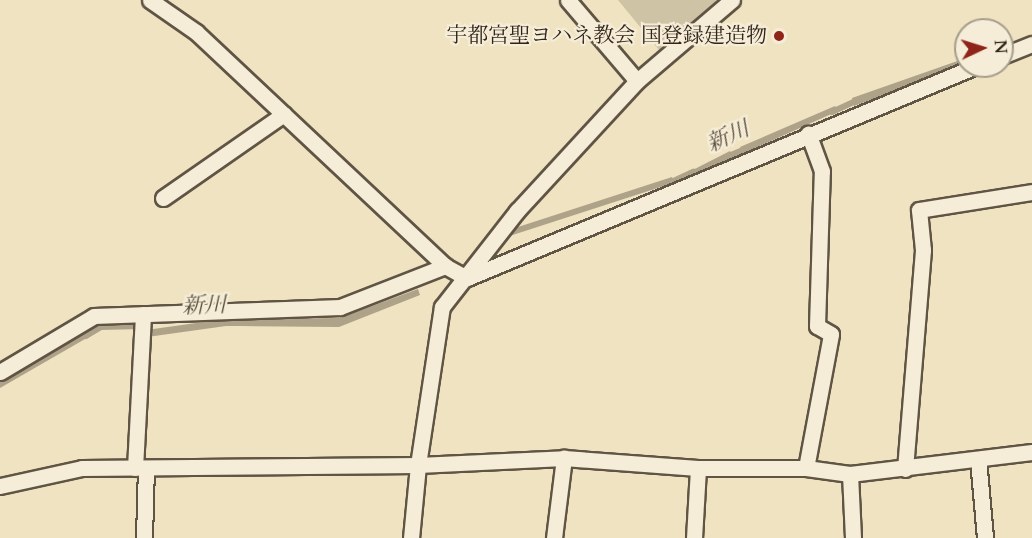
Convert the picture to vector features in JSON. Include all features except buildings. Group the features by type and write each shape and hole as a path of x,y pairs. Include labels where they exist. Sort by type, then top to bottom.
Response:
{"street":[{"path":"150,0 196,32 445,266 467,278"},
{"path":"568,0 638,81"},
{"path":"411,538 418,465 442,307 467,278 517,211 658,59 732,0"},
{"path":"1014,51 1032,44"},
{"path":"467,278 808,133 954,75"},
{"path":"163,198 284,114"},
{"path":"806,468 831,334 817,326 822,171 808,133"},
{"path":"905,468 923,249 919,210 1032,192"},
{"path":"0,372 94,315 340,307 445,266"},
{"path":"143,315 140,468 144,538"},
{"path":"0,486 82,468 418,465 564,458 698,468 806,468 850,474 1032,452"},
{"path":"554,538 564,458"},
{"path":"978,459 985,538"},
{"path":"694,538 698,468"},
{"path":"850,474 853,538"}],"shaded area":[{"path":"618,0 716,0 717,2 659,50"},
{"path":"954,62 954,69 854,106 852,98"},
{"path":"835,106 838,111 744,153 740,147"},
{"path":"730,151 733,157 690,179 686,173"},
{"path":"672,177 674,183 499,240 497,234"},
{"path":"418,289 420,295 339,327 240,326 239,319 340,318"},
{"path":"225,319 226,326 151,337 150,330"},
{"path":"92,327 92,335 0,388 0,381"}],"waterway":[{"name":"新川","path":"832,112 858,100"},
{"name":"新川","path":"724,158 748,148"},
{"name":"新川","path":"667,184 693,172"},
{"name":"新川","path":"218,323 247,323"},
{"name":"新川","path":"86,336 101,327 142,326"}],"place":[{"name":"宇都宮聖ヨハネ教会 国登録建造物","path":"779,36"}]}
